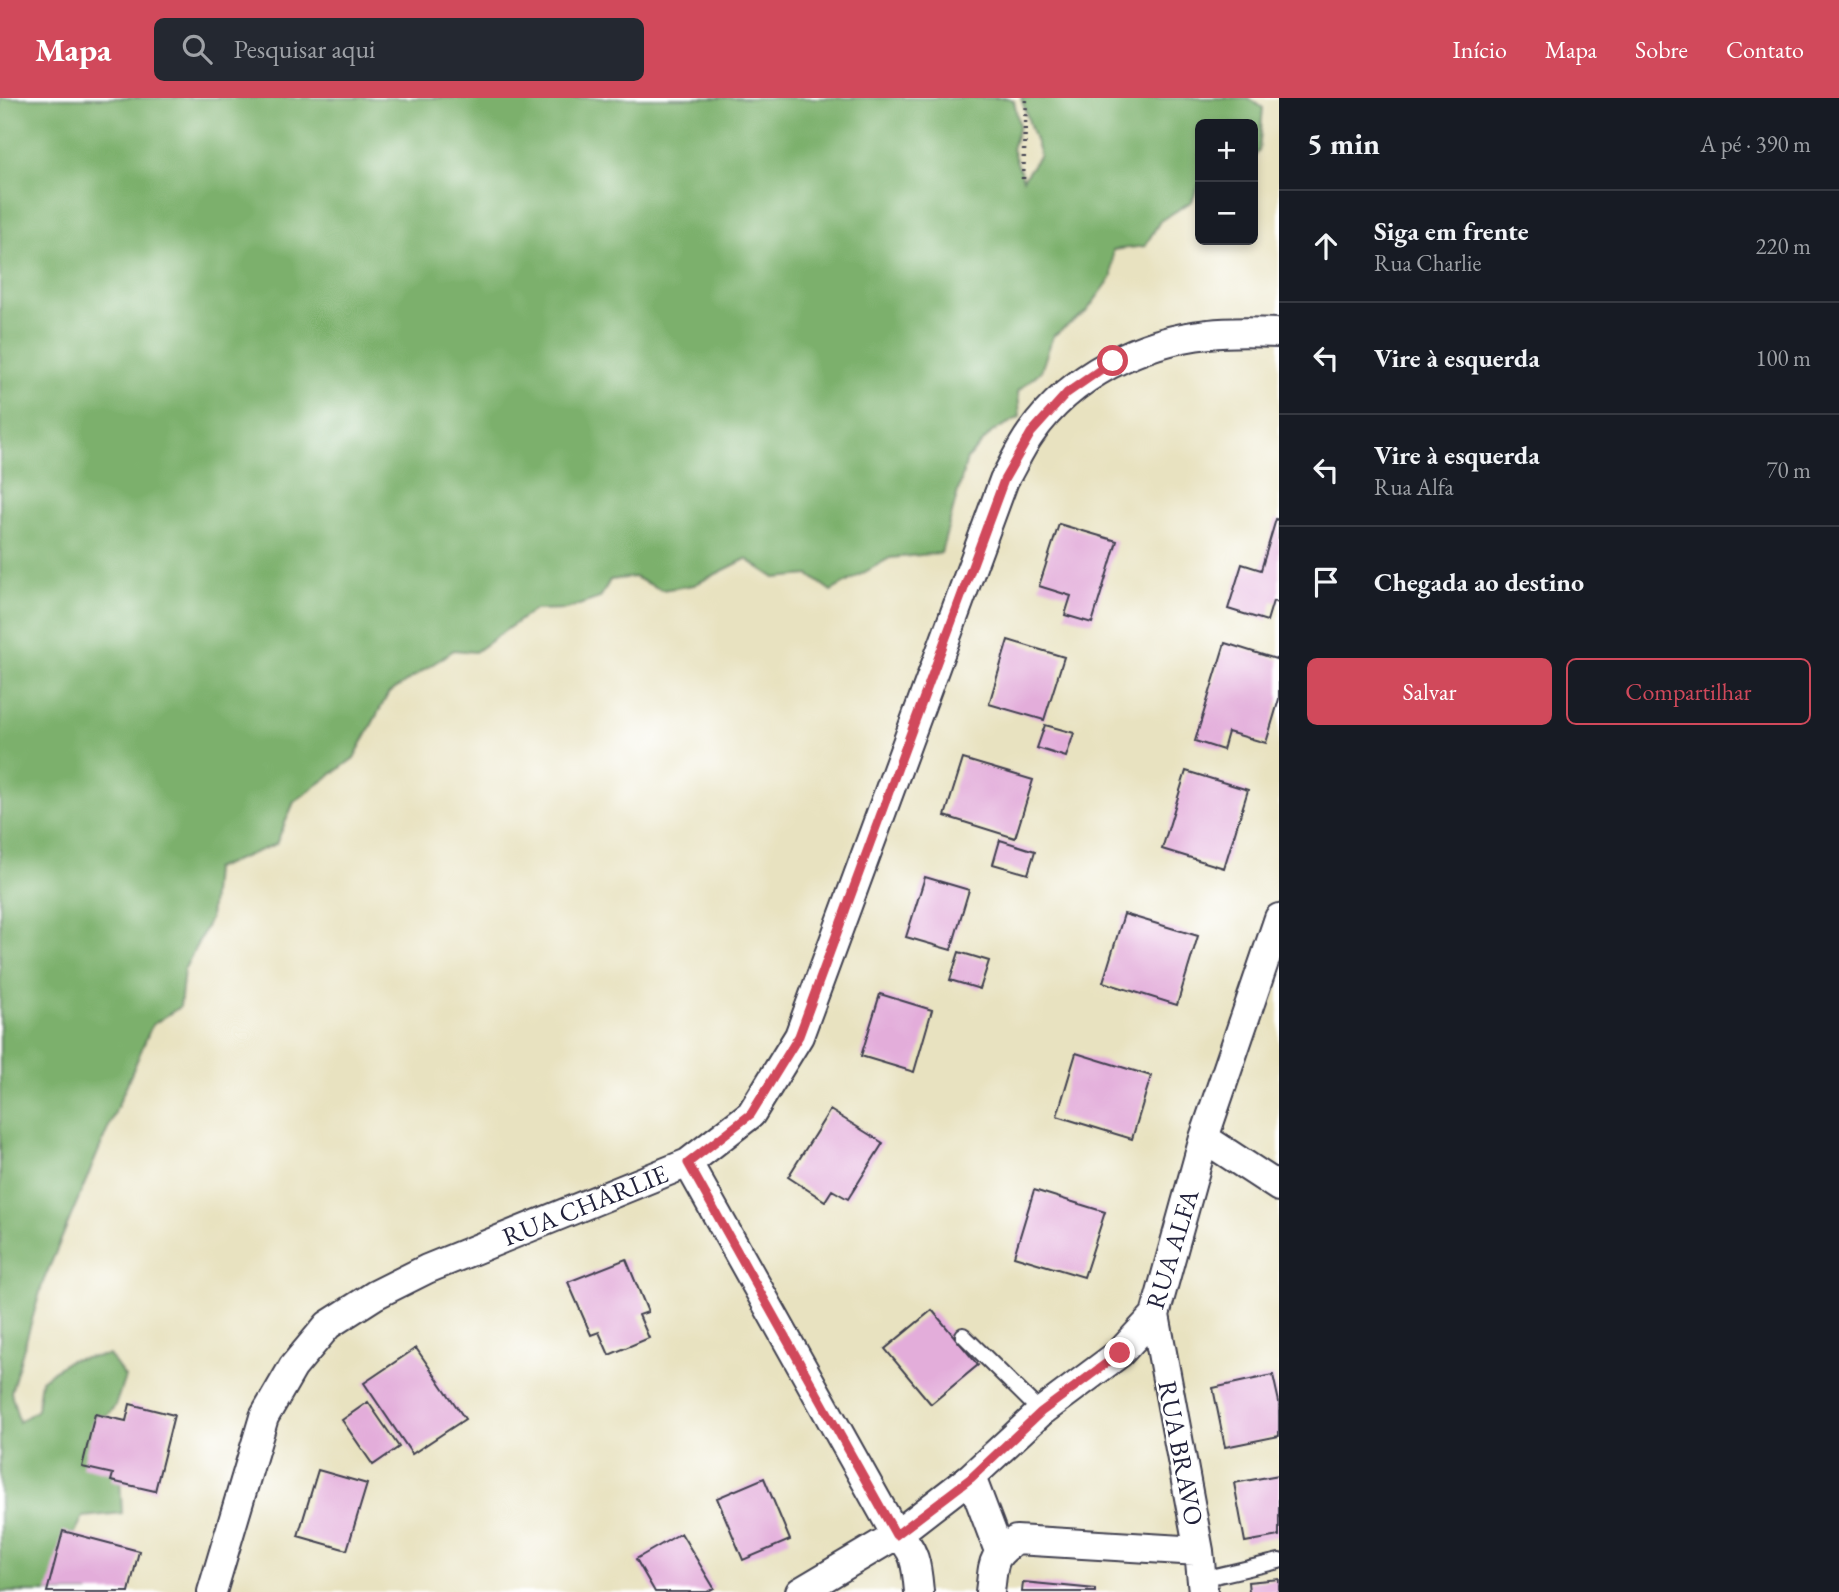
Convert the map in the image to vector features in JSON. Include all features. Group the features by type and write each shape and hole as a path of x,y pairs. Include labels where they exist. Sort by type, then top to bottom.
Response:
{"street":[{"name":"RUA CHARLIE","path":"212,1592 264,1417 293,1367 328,1325 375,1295 427,1269 688,1163 751,1114 799,1036 1004,480 1031,433 1067,393 1113,361 1158,344 1209,334 1279,333"},
{"name":"RUA ALFA","path":"800,1592 896,1535 971,1478 1041,1412 1120,1353 1155,1315 1204,1138 1279,918"},
{"path":"1204,1138 1279,1187"},
{"path":"688,1163 896,1535 907,1542 913,1554 919,1592"},
{"name":"RUA BRAVO","path":"1155,1315 1199,1551 1203,1586"},
{"path":"971,1478 999,1551"},
{"path":"990,1592 999,1551 1016,1540 1199,1551"}],"lane":[{"path":"963,1335 1041,1412"},
{"path":"1203,1586 1279,1561"}],"path":[{"path":"1023,179 1026,98"}],"green space":[{"path":"0,98 1009,98 1014,101 1019,126 1012,149 1023,179 1040,155 1021,98 1248,98 1263,108 1258,152 1258,119 1195,119 1195,194 1192,201 1160,221 1145,246 1113,250 1112,277 1086,312 1053,336 1041,371 1018,391 1020,417 992,432 967,459 941,553 890,558 831,591 809,575 775,578 746,559 694,585 662,590 634,577 610,580 600,598 567,609 534,610 475,652 454,650 388,694 354,758 294,802 276,844 214,869 210,919 184,970 180,1007 152,1025 43,1282 11,1392 19,1422 37,1410 41,1380 69,1360 109,1355 125,1377 115,1406 94,1430 120,1478 122,1513 83,1517 66,1550 88,1592 0,1592"}],"building":[{"path":"1276,519 1279,520 1279,603 1273,601 1267,621 1228,609 1242,564 1261,570"},
{"path":"1059,524 1117,541 1092,623 1065,615 1071,596 1039,586"},
{"path":"1008,640 1064,657 1044,720 989,704"},
{"path":"1225,643 1279,660 1279,699 1266,743 1228,732 1223,750 1195,741"},
{"path":"1045,725 1074,733 1066,757 1037,748"},
{"path":"963,759 1033,780 1015,838 945,816"},
{"path":"1186,771 1248,790 1224,868 1162,849"},
{"path":"1000,840 1035,851 1028,874 993,864"},
{"path":"925,877 969,890 951,950 906,937"},
{"path":"1124,914 1198,936 1177,1005 1103,982"},
{"path":"959,952 989,961 980,989 950,980"},
{"path":"880,994 932,1010 914,1072 861,1056"},
{"path":"1076,1053 1151,1076 1132,1139 1057,1116"},
{"path":"830,1110 883,1143 848,1199 832,1190 825,1201 788,1177"},
{"path":"1034,1190 1105,1212 1084,1277 1014,1256"},
{"path":"626,1259 648,1312 639,1315 649,1338 609,1355 599,1332 591,1335 568,1282"},
{"path":"932,1310 978,1365 931,1404 885,1349"},
{"path":"416,1348 465,1419 412,1454 364,1383"},
{"path":"1273,1375 1279,1402 1279,1436 1225,1447 1213,1388"},
{"path":"368,1402 399,1447 373,1465 342,1420"},
{"path":"130,1404 174,1415 155,1491 111,1481 113,1474 82,1467 95,1414 126,1421"},
{"path":"318,1470 367,1484 347,1550 298,1536"},
{"path":"1279,1475 1279,1536 1245,1542 1234,1483"},
{"path":"764,1478 790,1540 743,1560 717,1498"},
{"path":"63,1531 139,1551 129,1592 47,1592"},
{"path":"681,1533 714,1588 707,1592 655,1592 636,1559"},
{"path":"1279,1579 1279,1592 1249,1592 1248,1582"},
{"path":"1023,1582 1095,1589 1095,1592 1022,1592"}],"route":[{"path":"1113,361 1067,393 1031,433 1004,480 799,1036 751,1114 688,1163 896,1535 971,1478 1041,1412 1120,1353"}]}
